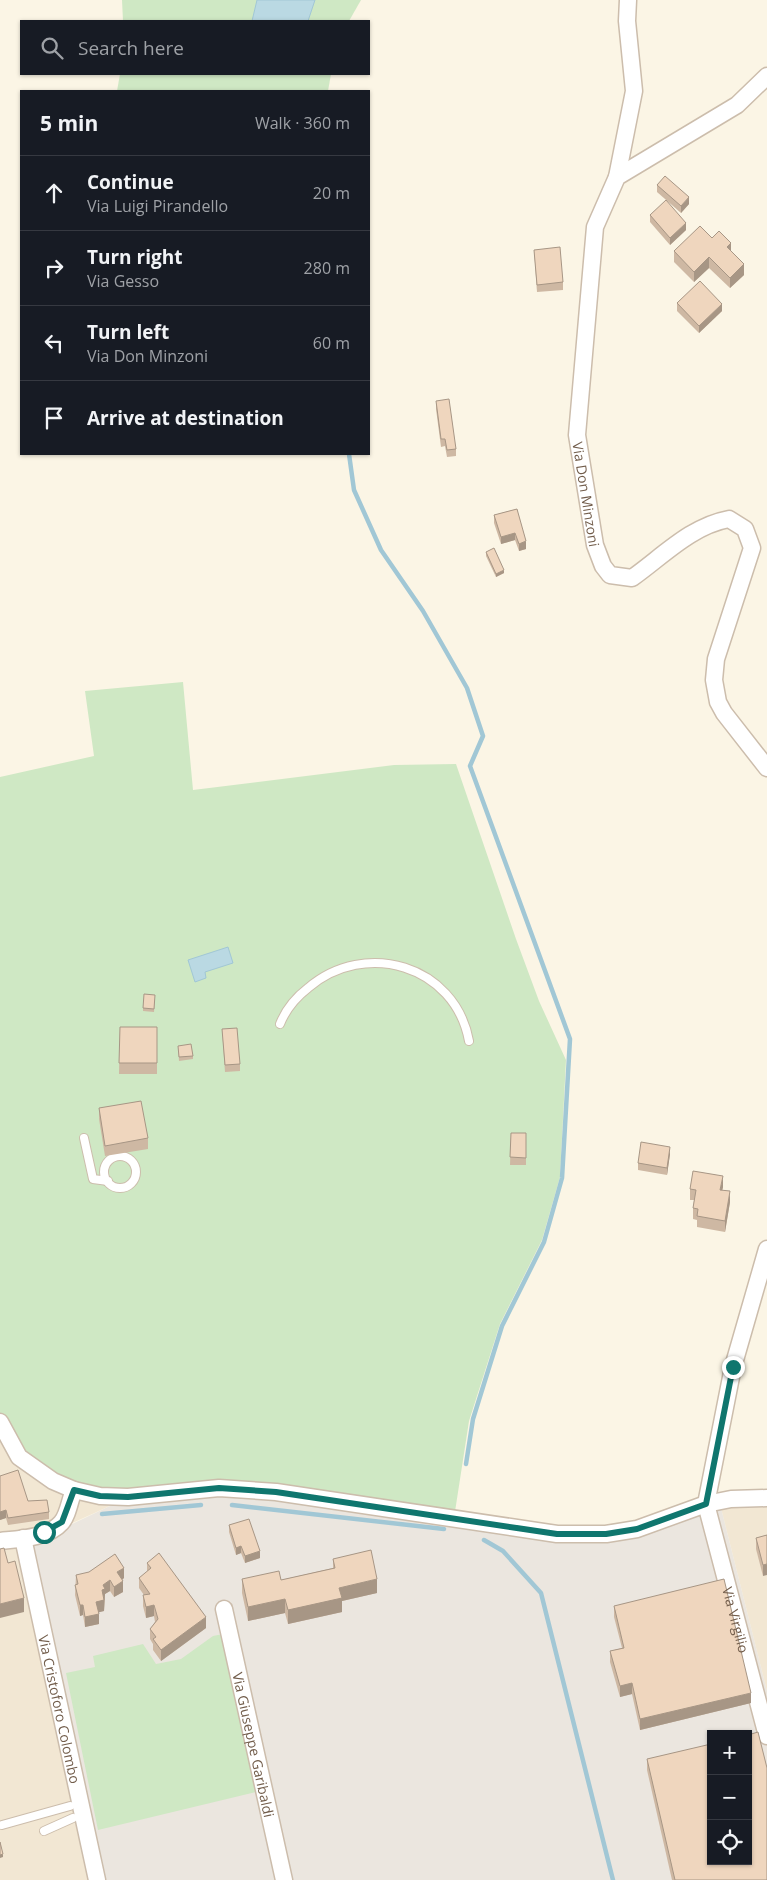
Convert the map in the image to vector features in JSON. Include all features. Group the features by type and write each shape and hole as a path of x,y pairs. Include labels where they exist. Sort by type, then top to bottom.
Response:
{"street":[{"path":"617,178 634,91 627,21 628,0"},
{"path":"617,178 737,105 767,76"},
{"name":"Via Don Minzoni","path":"617,178 595,227 577,435 595,545 603,566 610,575 632,578 664,553 711,522 729,519 745,529 752,548 716,659 714,680 718,702 724,713 767,768"},
{"path":"706,1504 733,1367 767,1249"},
{"path":"0,1422 19,1457 54,1481 74,1490 100,1496 128,1497 219,1488 276,1492 557,1534 606,1534 637,1529 706,1504 731,1499 767,1498"},
{"path":"0,1541 23,1538 44,1532 62,1522 74,1490"},
{"name":"Via Virgilio","path":"706,1504 767,1736"},
{"name":"Via Cristoforo Colombo","path":"23,1538 97,1880"},
{"name":"Via Giuseppe Garibaldi","path":"224,1609 284,1880"}],"lane":[{"path":"280,1024 284,1013 316,981 344,967 374,961 421,974 434,983 460,1011 470,1041"},
{"path":"84,1138 93,1179 108,1181 121,1188 131,1184 136,1174 134,1164 126,1157 112,1159 106,1166 108,1181"},
{"path":"2,1825 70,1806"},
{"path":"44,1832 73,1818"}],"shaded area":[{"path":"0,1422 114,1504 68,1525 96,1880 0,1880"},
{"path":"209,1489 599,1537 721,1508 767,1691 767,1880 96,1880 22,1548 114,1504"},
{"path":"767,1504 767,1691 721,1508"}],"green space":[{"path":"122,0 361,0 350,20 123,20"},
{"path":"120,75 331,75 328,90 117,90"},
{"path":"183,682 193,790 394,765 456,764 539,1001 566,1060 560,1177 542,1240 500,1324 469,1421 454,1518 266,1491 114,1504 59,1485 16,1445 0,1422 0,777 94,756 85,691"},
{"path":"223,1634 256,1792 98,1830 66,1673 95,1667 93,1656 143,1644 156,1664 181,1659 213,1636"}],"water":[{"path":"257,0 315,0 308,20 252,20"},
{"path":"228,947 233,963 205,972 206,978 195,982 188,960"}],"building":[{"path":"665,176 689,197 681,206 657,185"},
{"path":"666,200 686,223 670,238 650,215"},
{"path":"700,226 712,238 719,231 731,243 727,247 744,264 730,278 709,257 694,272 674,251"},
{"path":"560,247 563,282 537,285 534,250"},
{"path":"700,281 722,304 699,326 677,303"},
{"path":"449,399 456,449 447,450 445,439 441,439 436,401"},
{"path":"517,509 526,541 519,544 515,533 501,537 494,515"},
{"path":"494,548 504,570 496,574 486,552"},
{"path":"144,994 155,995 154,1009 143,1008"},
{"path":"120,1027 157,1027 157,1063 119,1063"},
{"path":"237,1028 240,1064 225,1065 222,1029"},
{"path":"191,1044 193,1056 179,1057 178,1046"},
{"path":"141,1101 148,1138 105,1146 99,1108"},
{"path":"511,1133 526,1133 526,1158 510,1157"},
{"path":"641,1142 670,1147 667,1168 638,1163"},
{"path":"693,1171 723,1176 720,1190 730,1191 725,1221 697,1216 698,1209 693,1208 696,1190 690,1189"},
{"path":"18,1470 28,1501 47,1500 49,1512 8,1518 6,1510 0,1512 0,1476"},
{"path":"249,1519 260,1551 245,1556 241,1546 236,1548 229,1525"},
{"path":"767,1535 767,1564 763,1565 756,1538"},
{"path":"4,1548 8,1563 15,1561 24,1598 0,1604 0,1549"},
{"path":"371,1550 377,1579 339,1588 342,1598 288,1610 285,1599 248,1607 242,1579 279,1571 281,1580 335,1568 333,1559"},
{"path":"159,1553 206,1617 161,1650 153,1639 156,1637 150,1629 158,1619 154,1605 146,1607 143,1595 150,1594 139,1578 151,1568 147,1563"},
{"path":"115,1554 124,1568 117,1572 123,1581 114,1587 110,1580 103,1585 105,1589 102,1590 104,1600 96,1602 99,1614 85,1617 83,1605 80,1605 75,1585 78,1584 76,1575 89,1572"},
{"path":"724,1579 751,1693 640,1719 632,1683 620,1686 610,1651 624,1648 614,1606"},
{"path":"758,1732 767,1768 767,1880 675,1880 647,1759 707,1745 707,1865 752,1865 752,1734"},
{"path":"0,1842 3,1854 0,1855"}],"waterway":[{"path":"349,455 354,490 381,550 423,611 467,688 483,736 470,766 570,1039 562,1178 544,1242 502,1326 473,1419 466,1464"},
{"path":"102,1514 201,1505"},
{"path":"232,1505 444,1529"},
{"path":"484,1540 503,1551 541,1593 613,1880"}],"route":[{"path":"44,1532 55,1528 62,1522 74,1490 100,1496 128,1497 219,1488 276,1492 557,1534 606,1534 637,1529 706,1504 720,1425 733,1367"}]}
